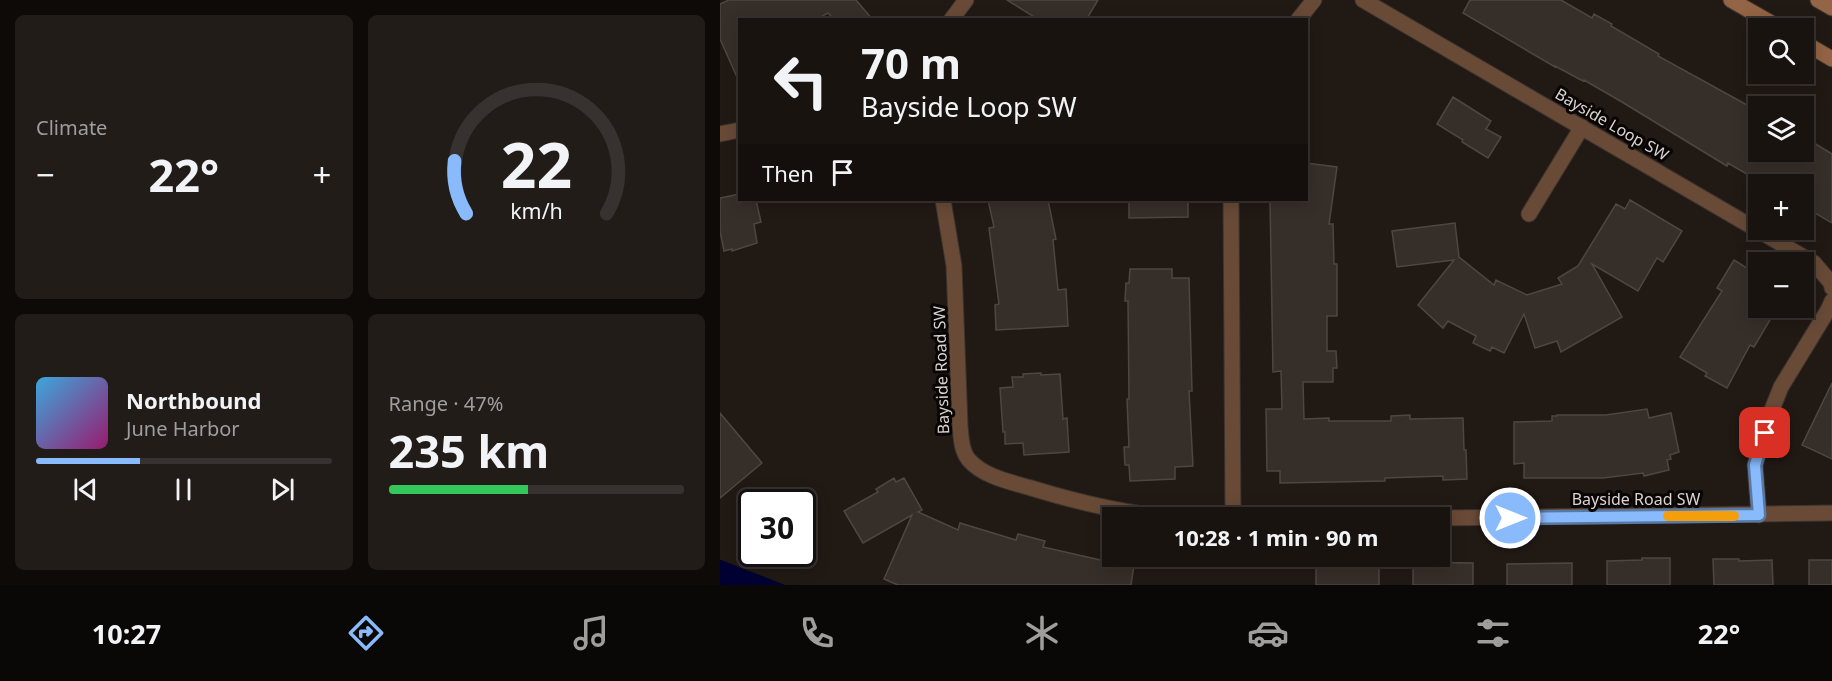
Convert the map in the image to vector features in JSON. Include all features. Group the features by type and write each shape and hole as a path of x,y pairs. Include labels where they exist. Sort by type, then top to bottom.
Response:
{"main road":[{"path":"1731,0 1762,18"},
{"path":"1818,0 1832,8"},
{"path":"1814,48 1832,59"}],"street":[{"path":"952,18 966,0"},
{"path":"1300,18 1314,0"},
{"name":"Bayside Loop SW","path":"1363,0 1814,263 1824,272 1832,288"},
{"path":"1529,214 1582,127"},
{"path":"720,134 738,130"},
{"name":"Bayside Road SW","path":"943,201 954,266 960,425 962,443 968,459 982,471 1003,480 1076,502 1105,507"},
{"path":"1231,201 1233,507"},
{"path":"1759,515 1755,465 1769,417 1781,387 1832,301"},
{"name":"Bayside Road SW","path":"1450,518 1832,513"}],"shaded area":[{"path":"721,560 785,585 720,585"}],"building":[{"path":"729,0 856,0 871,18 833,18 828,13 819,18 738,18 738,80 720,39 720,4"},
{"path":"1007,0 1098,0 1087,18 1036,18"},
{"path":"1470,0 1561,0 1592,18 1594,14 1612,24 1611,26 1659,54 1658,56 1748,106 1748,162 1814,162 1814,143 1832,154 1832,223 1814,212 1814,174 1748,175 1728,163 1727,166 1622,102 1584,80 1555,67 1463,13"},
{"path":"1453,97 1491,121 1486,129 1501,137 1488,158 1437,124"},
{"path":"1308,163 1337,167 1329,224 1333,224 1334,264 1337,264 1337,316 1327,316 1327,351 1336,351 1337,368 1333,368 1333,382 1303,382 1304,419 1391,421 1391,416 1410,415 1410,419 1463,418 1467,479 1443,480 1443,476 1385,478 1385,481 1280,483 1280,471 1267,471 1266,409 1282,409 1281,371 1273,372 1270,201 1308,201"},
{"path":"738,194 738,201 756,201 761,222 754,224 757,243 732,251 732,249 724,251 720,231 720,198"},
{"path":"1630,200 1682,231 1663,262 1657,258 1638,291 1592,264 1622,317 1561,352 1557,341 1535,348 1524,314 1504,353 1492,347 1490,351 1473,343 1476,336 1448,321 1443,328 1418,305 1454,260 1397,267 1392,231 1455,223 1459,257 1494,285 1496,280 1527,295 1562,284 1558,278 1578,266 1616,204 1625,209"},
{"path":"988,201 1048,201 1056,239 1053,240 1058,290 1066,289 1068,326 996,330 995,305 999,304 989,228 994,227"},
{"path":"1129,201 1188,201 1188,217 1129,218"},
{"path":"1734,260 1748,269 1748,318 1771,318 1754,347 1750,345 1727,388 1705,376 1707,373 1680,357 1722,291 1717,288"},
{"path":"1130,269 1172,269 1172,278 1189,278 1192,391 1189,391 1193,466 1175,467 1175,479 1130,481 1129,465 1125,465 1124,447 1129,447 1127,399 1129,399 1128,301 1125,301"},
{"path":"1041,373 1041,375 1060,374 1063,419 1067,418 1069,452 1024,455 1023,443 1005,444 1000,388 1013,387 1012,377"},
{"path":"1832,383 1832,459 1802,445"},
{"path":"1647,409 1649,418 1671,413 1679,452 1670,455 1671,459 1667,460 1669,470 1644,476 1643,473 1603,478 1524,478 1524,463 1514,464 1514,422 1552,421 1552,416 1557,415 1606,415"},
{"path":"720,413 762,463 720,498"},
{"path":"894,478 896,482 904,478 922,510 918,512 958,530 960,523 1016,540 1018,534 1045,541 1043,547 1102,560 1102,567 1134,567 1131,585 898,585 884,579 912,515 863,543 844,511 878,492 876,489"},
{"path":"1642,558 1670,558 1670,585 1607,585 1607,561 1642,560"},
{"path":"1713,559 1772,560 1773,585 1714,585"},
{"path":"1809,560 1832,560 1832,585 1809,585"},
{"path":"1450,563 1473,563 1473,585 1413,585 1413,567 1450,567"},
{"path":"1572,563 1572,585 1507,585 1507,564"},
{"path":"1316,567 1379,567 1379,585 1316,585"}],"slow traffic":[{"path":"1668,516 1734,516"}],"route":[{"path":"1510,518 1759,515 1755,465 1765,433"}]}
